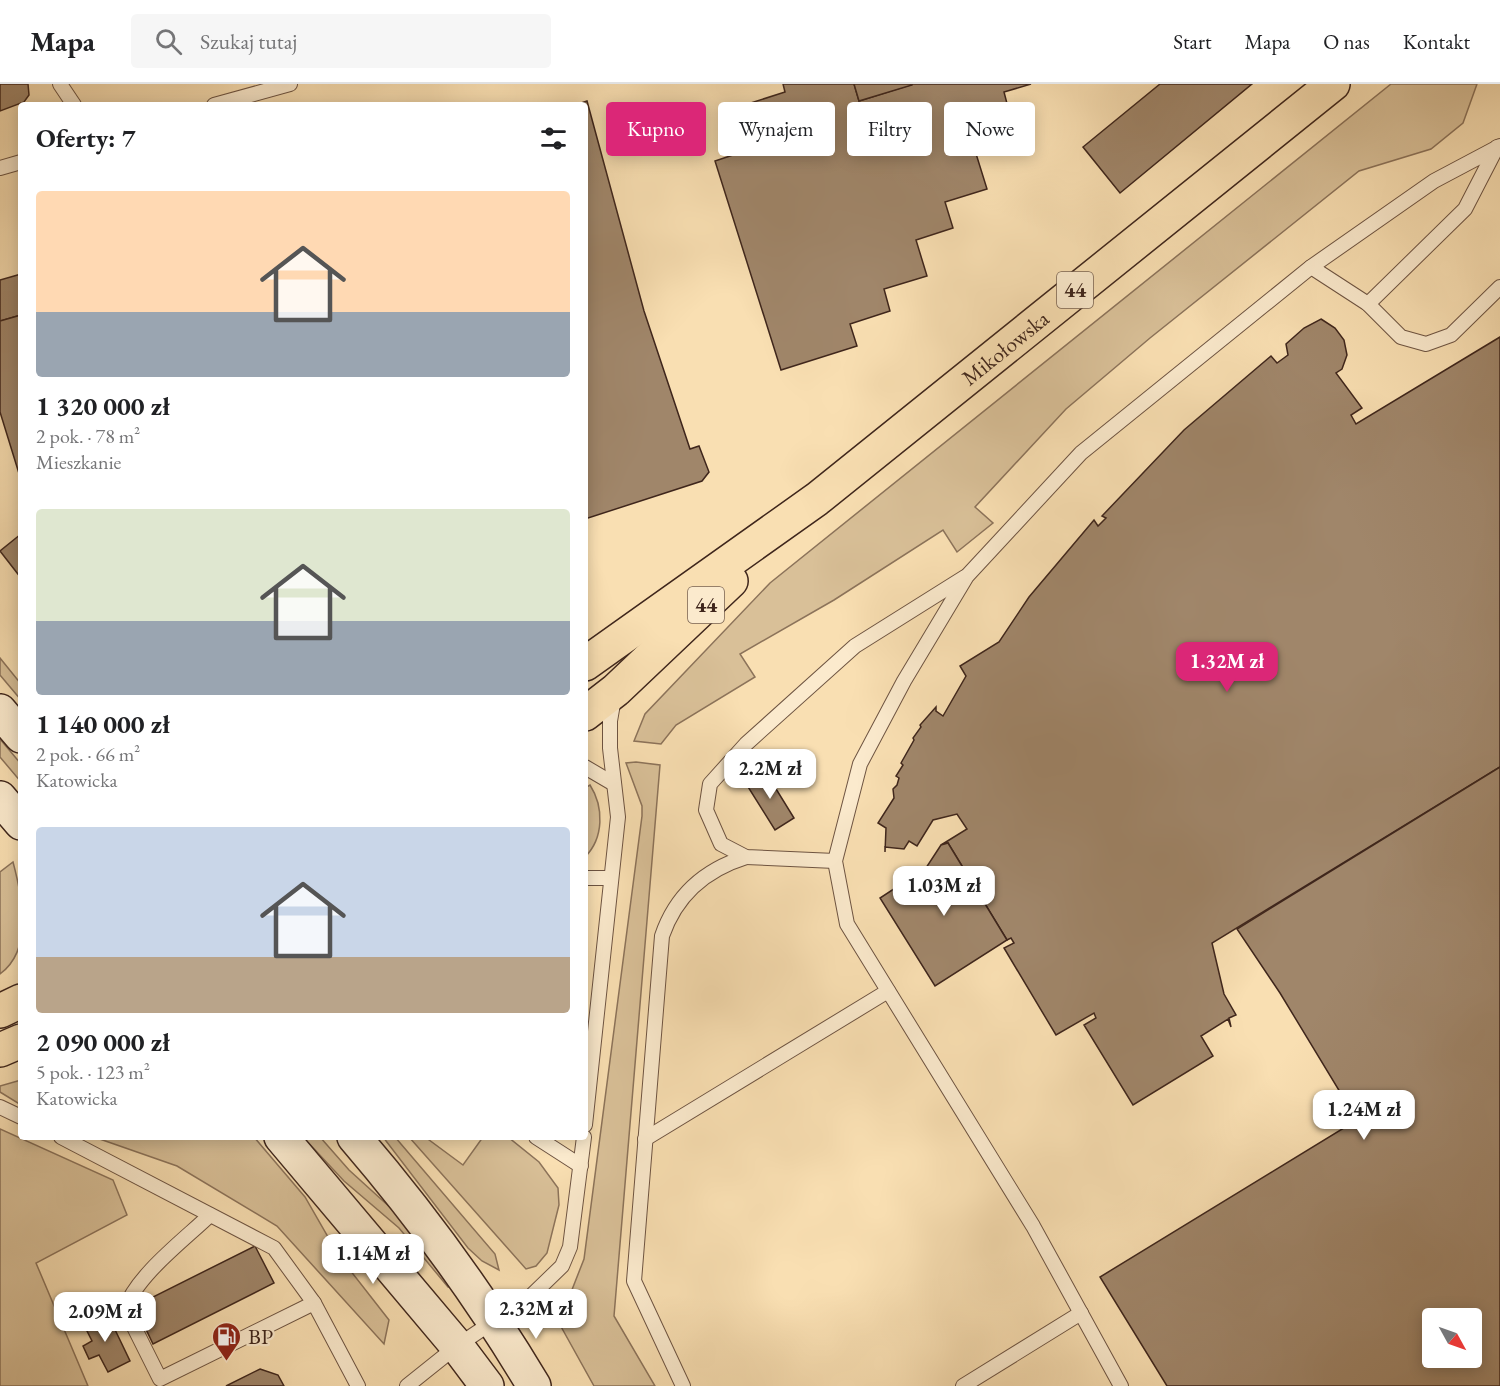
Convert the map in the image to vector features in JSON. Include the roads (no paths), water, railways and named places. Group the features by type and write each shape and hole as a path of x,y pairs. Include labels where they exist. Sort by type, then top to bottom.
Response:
{"main road":[{"name":"Mikołowska","path":"588,662 817,499 1334,84"},
{"name":"Mikołowska","path":"588,712 616,690 817,499"},
{"path":"0,711 18,732"},
{"path":"0,798 18,819"},
{"path":"0,1050 18,1042"},
{"path":"0,1057 18,1054"},
{"path":"284,1140 457,1346 487,1386"},
{"path":"357,1140 405,1196 494,1320 534,1386"}],"lane":[{"path":"60,84 73,102"},
{"path":"225,102 290,84"},
{"path":"1121,1386 1033,1226 847,924 835,861 860,764 904,681 967,576 1081,453 1311,267 1434,181 1498,147"},
{"path":"1368,304 1465,209 1498,147"},
{"path":"0,168 18,163"},
{"path":"1311,267 1368,304 1401,337 1425,344 1451,335 1500,287"},
{"path":"746,857 721,844 706,810 710,784 746,744 855,646 967,576"},
{"path":"588,1095 618,817 610,721 616,690"},
{"path":"588,769 614,784"},
{"path":"683,1386 634,1281 662,936 670,911 706,876 724,864 746,857 835,861"},
{"path":"588,878 610,878"},
{"path":"645,1138 888,991"},
{"path":"0,1107 18,1116"},
{"path":"67,1140 274,1248 314,1303 358,1386"},
{"path":"541,1140 581,1166"},
{"path":"407,1386 457,1346 530,1297 562,1266 570,1247 584,1140"},
{"path":"210,1215 148,1275 129,1297 125,1309 160,1379 314,1303"},
{"path":"963,1386 1081,1313"}],"place":[{"name":"BP","path":"227,1362"}]}
